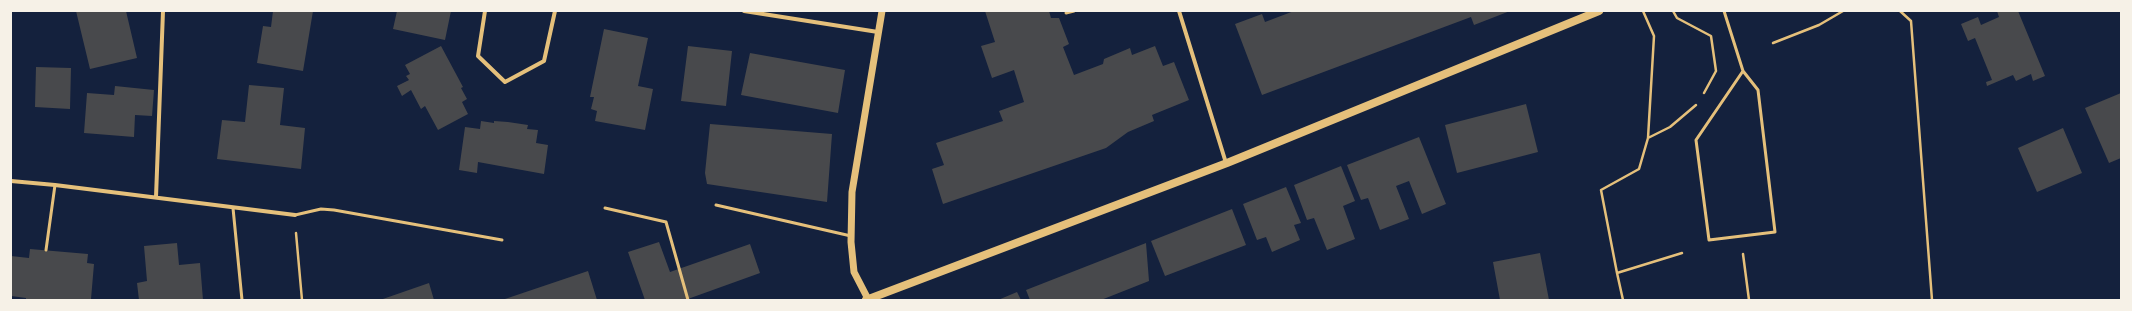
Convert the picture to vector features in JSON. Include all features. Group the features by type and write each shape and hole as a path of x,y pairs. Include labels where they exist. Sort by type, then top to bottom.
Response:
{"main road":[{"path":"867,300 1226,163 1599,11"}],"street":[{"path":"156,197 164,11"},
{"path":"486,11 478,56 505,82 544,60 555,11"},
{"path":"744,11 878,32"},
{"path":"867,300 854,272 851,236 852,192 882,11"},
{"path":"1179,11 1226,163"},
{"path":"11,182 55,185 295,215"}],"lane":[{"path":"1066,13 1074,11"},
{"path":"1724,11 1743,71 1758,90 1775,232 1709,240 1696,140 1743,71"},
{"path":"46,250 55,185"},
{"path":"716,205 851,236"},
{"path":"233,208 242,300"},
{"path":"605,208 666,222 688,300"},
{"path":"295,215 321,209 334,210 502,240"}],"path":[{"path":"1623,300 1601,190 1639,169 1648,138 1654,36 1643,11"},
{"path":"1673,11 1677,18 1711,36 1716,70 1702,96"},
{"path":"1773,43 1819,25 1843,11"},
{"path":"1900,11 1911,21 1932,300"},
{"path":"1648,138 1670,127 1699,103"},
{"path":"295,215 302,300"},
{"path":"1617,273 1682,253"},
{"path":"1743,253 1749,300"}],"building":[{"path":"76,11 126,11 137,58 90,69"},
{"path":"273,11 313,11 303,71 257,63 263,26 271,27"},
{"path":"397,11 451,11 445,40 393,29"},
{"path":"985,11 1049,11 1051,18 1059,18 1069,44 1063,47 1074,75 1103,64 1104,59 1130,48 1132,55 1155,46 1163,66 1174,62 1189,100 1152,115 1154,121 1128,132 1106,148 943,204 932,169 944,165 936,143 1003,121 999,111 1024,102 1014,70 992,78 981,46 995,42"},
{"path":"1294,11 1510,11 1474,25 1471,17 1262,95 1235,24 1262,14 1265,22"},
{"path":"1997,11 2018,11 2045,76 2033,81 2031,74 2016,81 2013,75 1987,86 1986,82 1992,80 1975,38 1968,41 1961,24 1978,17 1981,25 1999,17"},
{"path":"604,29 648,38 638,86 653,89 645,130 595,121 597,111 591,109 594,97 590,97"},
{"path":"441,46 463,87 461,88 467,99 462,102 468,114 438,130 425,106 421,109 411,90 402,96 397,86 409,80 406,76 410,74 405,65"},
{"path":"688,46 732,51 726,106 681,101"},
{"path":"750,53 845,70 838,113 741,95"},
{"path":"36,67 71,68 70,109 35,107"},
{"path":"249,85 284,88 280,125 305,128 301,169 217,159 222,120 245,122"},
{"path":"115,86 154,90 152,116 135,115 134,137 84,133 87,93 114,95"},
{"path":"2121,93 2121,158 2109,163 2085,108"},
{"path":"1526,104 1538,152 1457,173 1445,125"},
{"path":"481,121 494,123 494,121 508,122 528,125 527,129 538,130 536,143 548,145 544,174 478,162 477,173 459,170 465,127 480,129"},
{"path":"710,124 832,134 827,202 707,184 705,173"},
{"path":"2063,128 2082,173 2037,192 2018,148"},
{"path":"1419,137 1446,204 1422,214 1409,181 1396,186 1409,219 1380,230 1368,198 1361,200 1347,165"},
{"path":"1341,166 1355,201 1343,206 1355,239 1327,250 1314,218 1307,220 1294,185"},
{"path":"1286,187 1301,223 1294,225 1300,240 1272,252 1266,237 1257,240 1243,204"},
{"path":"1232,209 1246,245 1165,276 1151,241"},
{"path":"659,242 670,272 750,244 760,273 685,300 645,300 628,252"},
{"path":"177,243 179,265 200,263 203,300 139,300 137,283 147,281 144,246"},
{"path":"1146,243 1149,281 1101,300 1030,300 1026,290"},
{"path":"30,249 88,254 87,263 94,264 91,299 26,300 26,298 11,296 11,256 29,258"},
{"path":"1540,253 1549,300 1500,300 1493,262"},
{"path":"588,271 597,300 502,300"},
{"path":"429,283 434,300 380,300"},
{"path":"1017,292 1021,300 998,300"}]}
